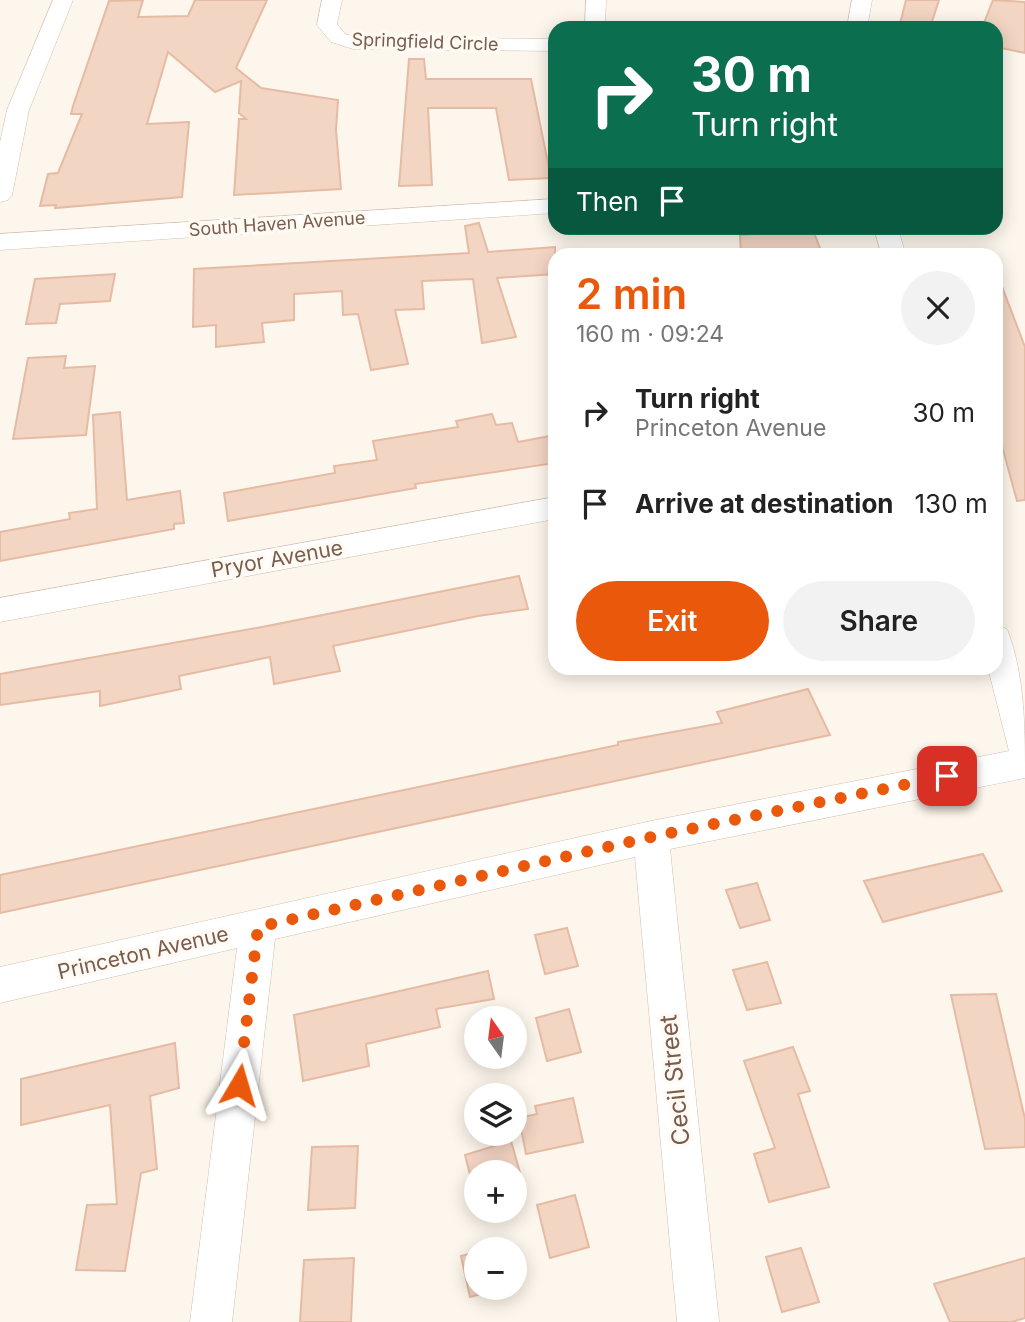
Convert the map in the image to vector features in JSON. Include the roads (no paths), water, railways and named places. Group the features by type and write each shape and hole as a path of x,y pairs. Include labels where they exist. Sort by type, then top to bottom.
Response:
{"street":[{"path":"0,195 9,110 63,0"},
{"name":"Springfield Circle","path":"332,0 327,25 338,38 353,43 548,45"},
{"path":"595,21 596,0"},
{"path":"858,21 862,0"},
{"name":"South Haven Avenue","path":"0,242 548,206"},
{"name":"Pryor Avenue","path":"0,610 548,509"},
{"path":"1003,665 1025,749"},
{"name":"Princeton Avenue","path":"0,985 651,837 869,790 1025,762"},
{"name":"Cecil Street","path":"651,837 698,1322"},
{"path":"211,1322 258,927"}]}
